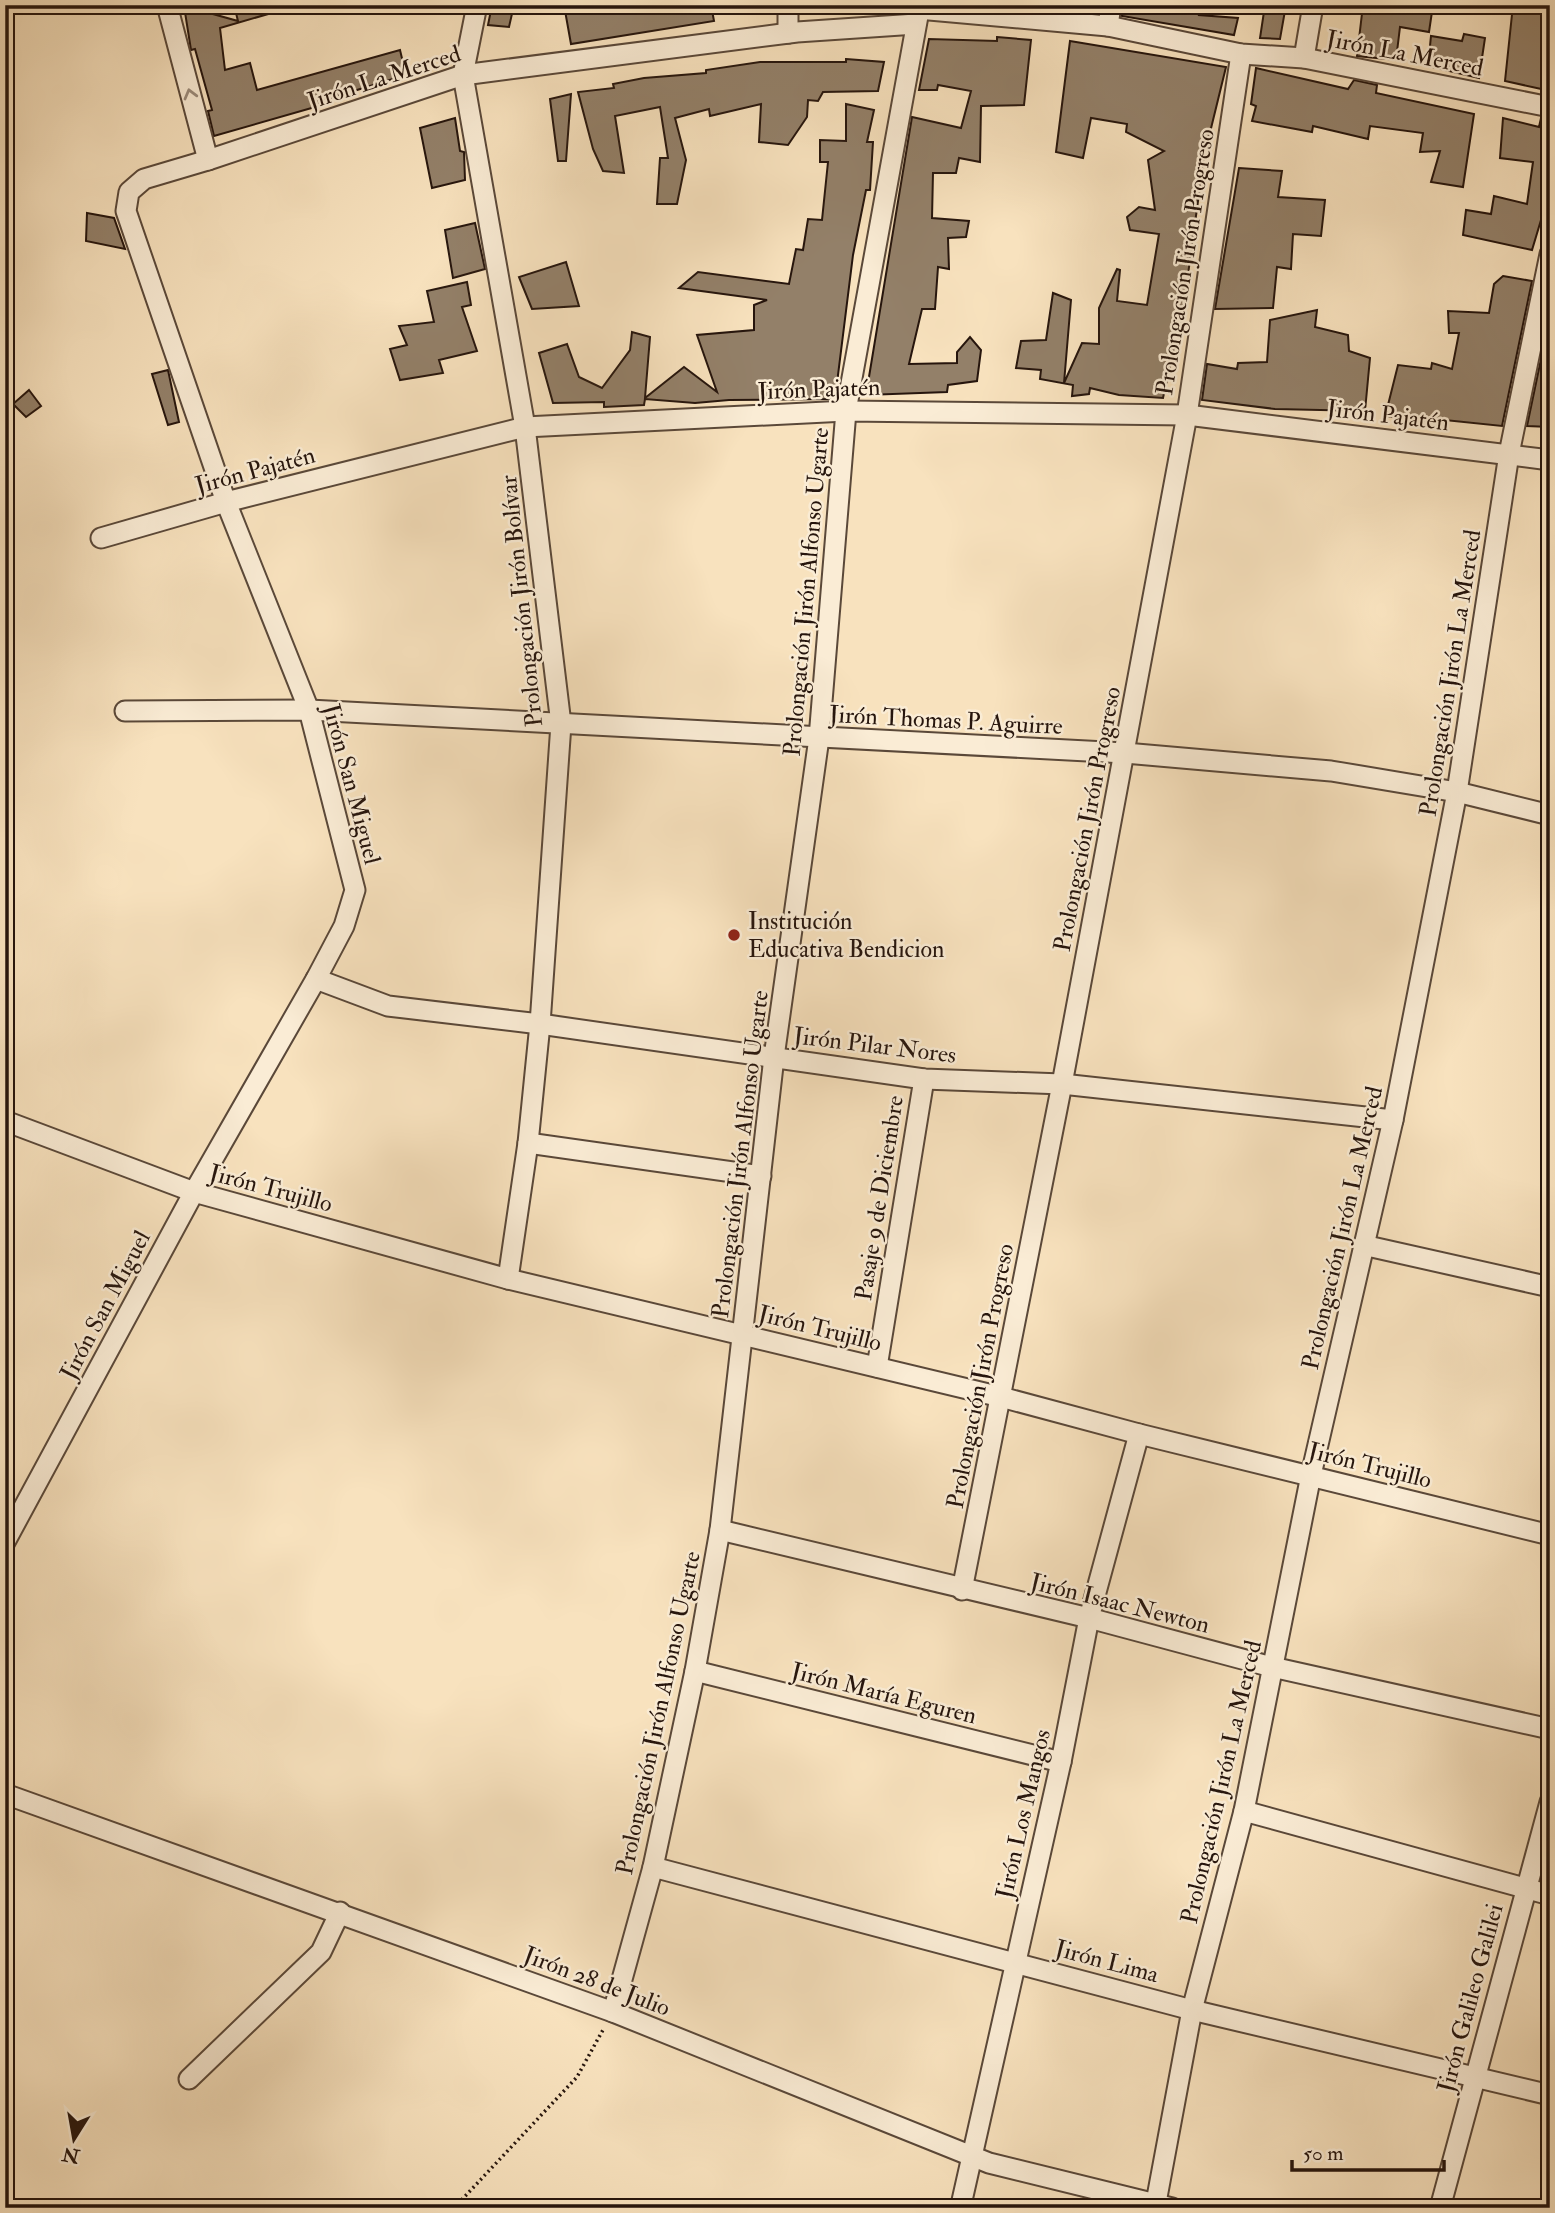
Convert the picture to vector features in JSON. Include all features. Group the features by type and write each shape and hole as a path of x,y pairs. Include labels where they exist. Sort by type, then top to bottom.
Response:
{"street":[{"path":"167,5 208,160"},
{"name":"Prolongación Jirón Bolívar","path":"477,5 463,75 525,427 561,724 540,1024 528,1143 508,1279"},
{"path":"788,5 788,33"},
{"path":"1108,26 1111,5"},
{"path":"1304,58 1313,5"},
{"name":"Jirón La Merced","path":"128,192 144,178 208,160 463,75 788,33 918,13 1108,26 1241,54 1304,58 1550,107"},
{"name":"Prolongación Jirón Alfonso Ugarte","path":"613,2012 653,1867 695,1671 720,1530 774,1057 819,738 846,411 918,13"},
{"name":"Prolongación Jirón Progreso","path":"962,1590 1062,1084 1187,415 1241,54"},
{"name":"Jirón San Miguel","path":"5,1542 194,1192 316,979 344,926 355,890 309,710 226,502 126,211 128,192"},
{"name":"Prolongación Jirón La Merced","path":"1161,2207 1192,2010 1244,1811 1311,1475 1393,1120 1457,792 1509,454 1550,254"},
{"name":"Jirón Pajatén","path":"101,538 226,502 525,427 846,411 1187,415 1550,460"},
{"name":"Jirón Thomas P. Aguirre","path":"125,711 309,710 1125,753 1331,771 1457,792 1550,815"},
{"name":"Jirón Pilar Nores","path":"316,979 388,1006 540,1024 924,1079 1062,1084 1393,1120"},
{"name":"Pasaje 9 de Diciembre","path":"877,1367 924,1079"},
{"name":"Jirón Trujillo","path":"5,1121 194,1192 508,1279 1001,1397 1139,1434 1550,1535"},
{"path":"528,1143 761,1176"},
{"path":"1363,1245 1550,1287"},
{"name":"Jirón Los Mangos","path":"961,2205 1061,1762 1089,1618 1139,1434"},
{"name":"Jirón Isaac Newton","path":"720,1530 962,1590 1089,1618 1272,1667 1550,1729"},
{"name":"Jirón María Eguren","path":"695,1671 1061,1762"},
{"name":"Jirón 28 de Julio","path":"5,1794 613,2012 989,2163 1161,2207"},
{"name":"Jirón Galileo Galilei","path":"1440,2208 1550,1802"},
{"path":"1244,1811 1550,1895"},
{"name":"Jirón Lima","path":"653,1867 1192,2010 1550,2095"},
{"path":"189,2079 321,1952 340,1912"}],"path":[{"path":"454,2208 577,2077 613,2012"}],"building":[{"path":"234,5 281,5 282,10 220,28 225,70 250,63 257,90 400,50 406,75 321,101 322,105 214,136 208,111 212,110 195,49 191,50 184,6 238,21"},
{"path":"492,5 514,5 509,27 488,25"},
{"path":"564,5 711,5 714,21 571,44"},
{"path":"1123,5 1189,5 1201,8 1199,15 1238,18 1234,35 1122,16"},
{"path":"1265,5 1286,5 1280,39 1260,38"},
{"path":"1363,5 1433,5 1429,32 1400,27 1396,60 1357,56"},
{"path":"1513,5 1530,5 1530,9 1550,13 1550,71 1546,90 1505,81"},
{"path":"1464,34 1485,38 1479,78 1428,66 1431,36 1462,41"},
{"path":"997,37 1031,40 1024,105 981,106 980,162 959,158 956,173 933,173 932,218 969,221 966,237 948,238 949,269 938,267 935,309 922,309 909,364 957,363 957,352 970,337 981,350 977,381 948,385 947,392 866,395 912,117 961,128 971,91 938,85 937,90 919,90 929,39 997,41"},
{"path":"1070,41 1226,67 1204,157 1178,348 1174,348 1163,398 1119,395 1090,388 1089,394 1072,396 1073,385 1040,379 1041,370 1016,368 1021,341 1046,340 1053,293 1071,300 1064,383 1082,343 1099,344 1099,308 1117,269 1120,270 1117,301 1147,305 1159,234 1130,230 1127,217 1139,207 1155,210 1148,160 1164,151 1126,132 1127,124 1091,118 1083,158 1056,152"},
{"path":"846,59 884,62 878,91 823,92 818,101 808,100 807,117 788,145 759,142 761,104 710,116 709,109 675,118 686,160 677,204 657,204 660,158 668,158 660,107 615,116 624,173 603,171 593,149 578,92 614,88 613,84 644,78 706,73 706,70 760,62 846,62"},
{"path":"1256,68 1348,89 1354,80 1377,85 1376,93 1474,114 1463,187 1431,182 1440,151 1420,152 1423,133 1370,126 1368,139 1313,126 1312,132 1252,121 1256,106 1251,104"},
{"path":"571,94 566,161 558,161 550,99"},
{"path":"846,104 874,110 867,142 873,142 870,190 866,190 853,255 835,399 695,403 645,399 644,405 604,407 604,402 553,403 539,353 567,344 579,377 602,388 630,350 632,332 650,337 645,398 684,367 717,392 697,335 754,330 754,305 767,300 679,288 698,272 789,284 796,249 803,250 808,219 822,220 828,162 820,162 820,140 846,141"},
{"path":"455,118 460,151 464,152 465,180 432,188 420,128"},
{"path":"1503,118 1539,127 1541,118 1550,119 1550,200 1547,200 1532,250 1463,235 1466,210 1491,214 1494,196 1527,204 1533,162 1500,158"},
{"path":"1239,168 1282,171 1278,197 1325,200 1321,236 1293,234 1291,269 1277,267 1273,308 1215,309"},
{"path":"87,213 114,218 125,249 86,241"},
{"path":"475,223 485,269 453,278 445,230"},
{"path":"566,262 579,306 532,309 519,277"},
{"path":"1503,276 1532,281 1502,426 1435,419 1420,422 1421,416 1385,417 1398,365 1431,369 1432,363 1452,369 1459,333 1449,333 1448,311 1489,313 1494,284"},
{"path":"467,282 471,305 462,307 477,351 439,360 443,373 400,380 390,349 407,345 399,326 434,322 427,291"},
{"path":"1317,310 1315,327 1348,335 1349,351 1370,358 1365,411 1275,409 1202,400 1207,364 1237,369 1238,363 1267,362 1270,320"},
{"path":"1550,316 1550,427 1527,426"},
{"path":"168,370 179,422 168,425 152,374"},
{"path":"29,390 41,406 26,417 13,404"}],"place":[{"name":"Institución Educativa Bendicion","path":"734,935"}]}
